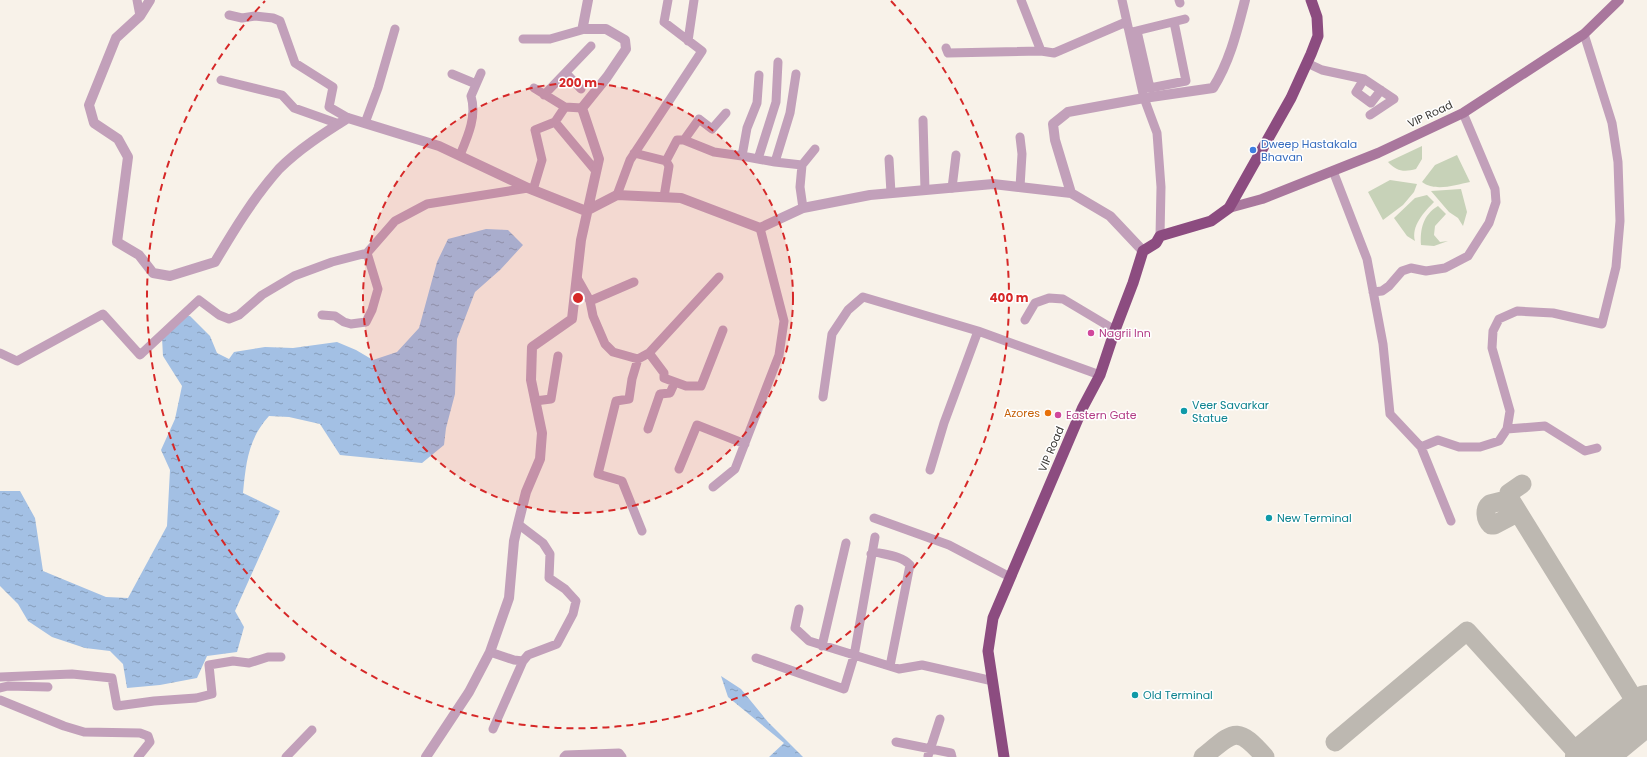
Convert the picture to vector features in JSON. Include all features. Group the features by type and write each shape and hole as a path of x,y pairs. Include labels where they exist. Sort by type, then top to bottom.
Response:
{"highway":[{"name":"VIP Road","path":"1004,757 988,652 993,618 1083,407 1100,375 1143,251 1156,243 1160,236 1212,221 1229,208 1291,98 1318,36 1317,17 1311,0"}],"main road":[{"name":"VIP Road","path":"1229,208 1262,199 1378,153 1463,113 1584,34 1619,0"}],"street":[{"path":"137,0 140,16"},
{"path":"150,0 140,16 116,38 89,105 94,123 118,139 128,157 117,242 139,255 153,273 170,276 215,262 244,214 279,169 308,144 343,121"},
{"path":"585,29 583,26 588,0"},
{"path":"617,195 634,153 702,51 664,22 668,0"},
{"path":"688,41 694,0"},
{"path":"1021,0 1041,51"},
{"path":"1122,0 1126,22 1133,32 1150,88 1186,81 1174,22"},
{"path":"1071,192 1055,140 1054,124 1068,112 1144,98 1213,88 1225,69 1237,34 1245,0"},
{"path":"229,15 242,18 255,16 273,18 280,22 295,64 333,87 328,107 343,121"},
{"path":"1133,32 1185,19"},
{"path":"946,48 948,53 1041,51 1054,53 1126,22"},
{"path":"365,123 378,88 395,29"},
{"path":"523,39 550,39 585,29 606,29 625,40 626,49 607,77 582,108"},
{"path":"1133,32 1144,98 1157,133 1161,187 1160,236"},
{"path":"1421,447 1438,440 1459,448 1480,447 1499,441 1507,429 1510,411 1492,348 1493,331 1499,319 1517,311 1553,313 1602,324 1616,267 1620,221 1618,162 1612,123 1584,34"},
{"path":"544,95 591,46"},
{"path":"758,159 776,102 778,62"},
{"path":"1307,63 1322,70 1364,79 1394,99 1370,116"},
{"path":"460,155 472,125 473,104 471,96 481,73"},
{"path":"566,73 581,89"},
{"path":"452,74 476,84"},
{"path":"775,162 790,113 796,74"},
{"path":"742,156 747,128 757,103 759,75"},
{"path":"1364,79 1356,92 1371,103 1381,90"},
{"path":"221,80 282,95 294,108 343,121 365,123 439,146 530,189 586,211 617,195 681,198 760,228 803,208 870,195 993,184 1071,192 1110,216 1143,251"},
{"path":"534,88 565,107 582,108"},
{"path":"530,189 542,160 535,130 555,122 565,107"},
{"path":"426,757 469,692 490,652 509,598 514,541 526,492 540,460 542,433 531,380 532,347 572,319 576,278 586,211 599,159 582,108"},
{"path":"684,140 699,119 712,129 726,113"},
{"path":"1373,292 1382,291 1402,272 1411,268 1426,271 1445,268 1468,256 1489,223 1496,202 1495,189 1463,113"},
{"path":"923,120 925,190"},
{"path":"555,122 596,171"},
{"path":"1020,137 1022,154 1020,187"},
{"path":"664,197 669,166 666,161 666,157 677,140 684,140 714,152 802,165"},
{"path":"803,208 800,187 802,165 815,149"},
{"path":"634,153 666,161"},
{"path":"952,188 956,155"},
{"path":"889,159 891,193"},
{"path":"1333,171 1367,259 1383,344 1390,414 1421,447 1451,521"},
{"path":"0,353 17,361 103,314 140,355 198,300 219,315 229,319 239,315 262,295 294,276 367,253 395,221 427,204 530,189"},
{"path":"713,487 735,469 779,355 784,321 760,228"},
{"path":"322,315 335,316 344,322 351,324 366,322 372,310 378,288 367,253"},
{"path":"576,278 590,301 593,316 605,344 613,352 638,358 648,353 720,277"},
{"path":"590,301 634,282"},
{"path":"823,397 832,334 848,310 863,297 978,331 1100,375"},
{"path":"1025,320 1035,303 1049,298 1064,299 1115,330"},
{"path":"648,353 664,373 664,378 686,386 701,386 723,330"},
{"path":"930,470 944,423 978,331"},
{"path":"535,401 551,399 558,356"},
{"path":"638,358 632,379 629,399 616,401 598,474 622,481 642,531"},
{"path":"648,429 660,394 670,393 675,382"},
{"path":"679,469 698,425 745,444"},
{"path":"1507,429 1545,426 1585,451 1597,448"},
{"path":"874,518 949,545 1010,577"},
{"path":"493,729 523,661 528,655 557,644 573,614 576,601 565,589 549,578 550,554 543,543 518,524"},
{"path":"756,658 844,689 854,656 875,537"},
{"path":"822,646 846,543"},
{"path":"871,554 875,552 906,560 910,566 890,666"},
{"path":"799,609 795,628 809,641 822,646 899,669 922,665 993,681"},
{"path":"490,652 514,660 523,661"},
{"path":"0,677 72,674 112,678 117,706 154,700 196,698 212,694 209,665 233,661 249,663 268,657 281,656"},
{"path":"0,688 8,686 48,687"},
{"path":"0,700 64,726 84,732 140,733 148,736 150,742 138,757"},
{"path":"930,752 940,719"},
{"path":"286,757 312,730"},
{"path":"896,742 930,752 951,753 952,757"},
{"path":"564,757 566,755 619,753 622,757"}],"green space":[{"path":"1422,146 1422,159 1416,169 1408,171 1401,170 1395,168 1388,162"},
{"path":"1457,155 1470,182 1452,186 1433,187 1422,182 1435,165"},
{"path":"1390,180 1417,184 1414,192 1403,205 1383,220 1368,192"},
{"path":"1461,189 1467,212 1463,226 1458,218 1449,212 1431,191"},
{"path":"1427,195 1434,202 1419,220 1414,235 1415,241 1407,236 1394,218 1415,198"},
{"path":"1438,206 1446,214 1435,226 1434,235 1440,242 1448,241 1434,246 1421,245 1421,233 1426,218"}],"water":[{"path":"486,229 508,230 523,245 500,270 475,292 457,339 455,394 446,428 444,445 422,463 340,455 320,424 289,417 269,416 256,434 249,452 243,493 280,511 235,611 244,627 237,652 207,656 197,678 160,685 127,688 123,664 110,651 85,648 52,637 28,621 18,604 0,586 0,491 20,491 35,518 43,571 106,597 128,598 167,526 170,470 161,450 175,419 182,386 163,356 162,338 184,316 190,316 210,336 217,353 229,359 234,352 265,347 293,348 337,342 356,350 373,360 397,352 419,328 437,262 448,239"},
{"path":"721,676 741,689 768,722 803,757 769,757 784,743 728,697"}],"taxiway":[{"path":"1522,484 1509,493 1510,499 1640,709 1639,716"},
{"path":"1513,505 1502,501 1490,504 1486,511 1486,517 1489,523 1494,525 1513,515 1520,516"},
{"path":"1335,742 1467,631 1581,757"},
{"path":"1203,757 1229,737 1235,735 1241,736 1247,740 1265,757"}],"runway":[{"path":"1589,757 1647,709"}],"place":[{"name":"Dweep Hastakala Bhavan","path":"1253,150"},
{"name":"Nagrii Inn","path":"1091,333"},
{"name":"Veer Savarkar Statue","path":"1184,411"},
{"name":"Azores","path":"1048,413"},
{"name":"Eastern Gate","path":"1058,415"},
{"name":"New Terminal","path":"1269,518"},
{"name":"Old Terminal","path":"1135,695"}]}
